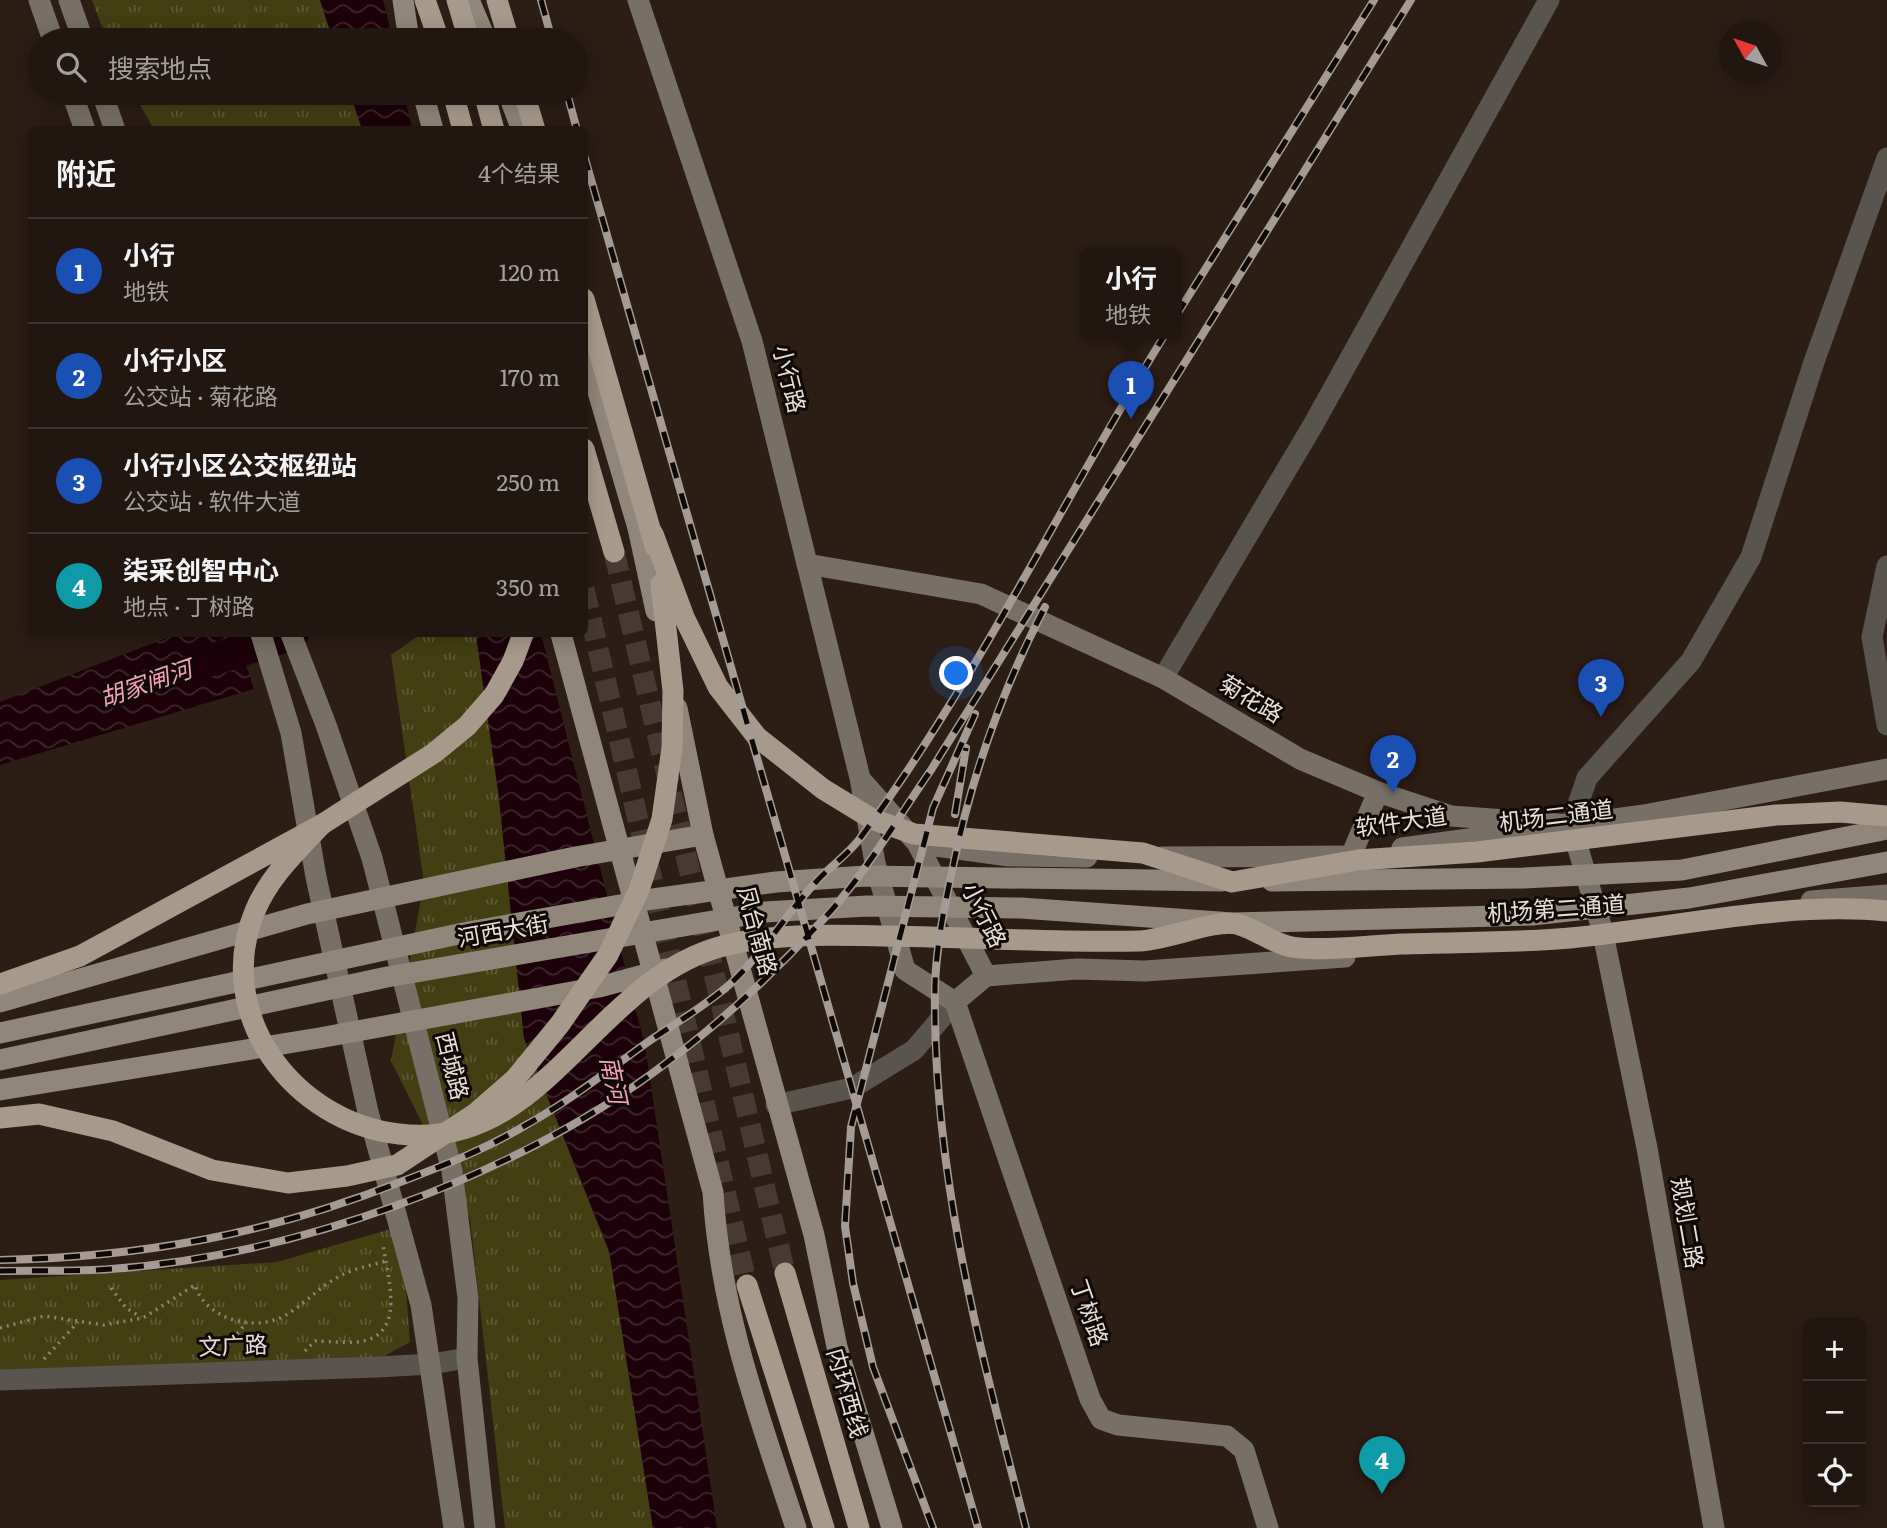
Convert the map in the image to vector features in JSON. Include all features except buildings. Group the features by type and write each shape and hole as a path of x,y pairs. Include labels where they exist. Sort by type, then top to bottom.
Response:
{"highway":[{"path":"425,0 435,28"},
{"path":"457,0 465,28"},
{"path":"497,0 505,28"},
{"path":"456,105 462,126"},
{"path":"487,105 493,126"},
{"path":"528,105 534,126"},
{"path":"588,313 653,534 684,617 718,687 757,737 823,789 872,819 914,834 1143,853 1232,881"},
{"path":"588,463 614,552"},
{"path":"0,1118 38,1114 113,1131 212,1170 288,1183 347,1176 397,1165 476,1113 515,1079 560,1024 608,955 639,890 662,818 672,748 673,691 668,620 653,534"},
{"path":"0,984 80,956 321,825 434,753 467,726 494,695 513,661 522,637"},
{"name":"机场二通道","path":"1232,881 1358,860 1477,852 1776,815 1840,812 1887,816"},
{"path":"321,825 273,878 254,911 241,969 244,999 273,1060 297,1088 335,1114 366,1128 403,1135 454,1135 515,1107 538,1088 610,1014 643,986 698,955 724,946 839,935 1145,941 1233,923"},
{"name":"机场第二通道","path":"1233,923 1291,947 1566,938 1767,915 1856,908 1887,911"},
{"name":"内环西线","path":"785,1273 859,1528"},
{"path":"747,1285 824,1528"}],"main road":[{"path":"403,0 407,28"},
{"path":"469,0 481,28"},
{"path":"426,105 432,126"},
{"path":"513,105 520,126"},
{"name":"凤台南路","path":"588,358 638,528 703,835 814,1235 838,1347 892,1528"},
{"path":"562,637 713,1192 716,1248 735,1340 796,1528"},
{"path":"1232,881 1524,878 1682,870 1887,829"},
{"path":"0,1002 307,914 575,857 703,835"},
{"path":"1233,923 1532,915 1689,898 1887,862"},
{"name":"河西大街","path":"0,1033 342,958 653,899 776,883 866,876 1232,881"},
{"name":"河西大街","path":"0,1060 387,977 765,912 867,906 1021,908 1233,923"},
{"path":"0,1090 319,1038 599,987 737,952"}],"street":[{"path":"39,0 49,28"},
{"path":"69,0 79,28"},
{"name":"小行路","path":"638,0 752,341 860,778 875,863 905,970 955,1002"},
{"path":"1163,678 1313,425 1549,0"},
{"path":"56,28 59,20 68,20 76,28"},
{"path":"76,105 84,126"},
{"path":"106,105 114,126"},
{"path":"1602,929 1571,825 1587,778 1691,661 1751,557 1814,362 1887,158"},
{"name":"菊花路","path":"807,564 981,594 1163,678 1300,759 1378,792 1451,816 1571,825"},
{"path":"1887,566 1872,637 1887,725"},
{"path":"262,637 291,733 316,877 365,1099 421,1305 432,1364 454,1528"},
{"name":"西城路","path":"292,637 372,858 452,1171 467,1298 467,1358 485,1528"},
{"name":"软件大道","path":"917,843 1009,856 1351,856 1644,815 1887,769"},
{"name":"小行路","path":"860,778 917,843 986,976"},
{"path":"1351,856 1378,792"},
{"path":"776,1105 852,1088 915,1050 955,1002 986,976 1077,970 1145,971 1395,954 1799,902 1887,895"},
{"name":"规划二路","path":"1602,929 1647,1148 1714,1528"},
{"name":"丁树路","path":"955,1002 1090,1398 1101,1419 1118,1425 1227,1436 1244,1450 1268,1528"},
{"name":"文广路","path":"0,1380 432,1364 467,1358"}],"path":[{"path":"292,1352 304,1352 315,1341 368,1340 388,1324 391,1312 382,1237"},
{"path":"0,1328 33,1317 104,1325 143,1318 195,1285 197,1293 212,1309 231,1320 247,1322 282,1317 321,1287 344,1274 386,1261"},
{"path":"111,1289 126,1308 143,1318"},
{"path":"55,1362 41,1362 78,1322"},
{"path":"231,1355 219,1355 247,1322"}],"green space":[{"path":"92,0 320,0 329,28 102,28"},
{"path":"140,105 354,105 361,126 152,126"},
{"path":"417,637 476,637 499,798 524,1038 610,1255 653,1528 505,1528 470,1219 391,1061 424,883 391,655"},
{"path":"401,1226 410,1342 381,1358 0,1371 0,1280 277,1262"}],"water":[{"path":"320,0 383,0 390,28 329,28"},
{"path":"354,105 407,105 411,126 361,126"},
{"path":"169,637 237,637 254,689 0,765 0,702"},
{"name":"南河","path":"476,637 542,637 645,1046 717,1528 653,1528 609,1250 524,1038 499,798"}],"waterway":[{"name":"胡家闸河","path":"199,664 284,637"}],"tunnel":[{"path":"614,552 785,1273"},
{"path":"588,606 747,1285"}],"railway":[{"path":"541,0 549,28"},
{"path":"1182,306 1374,0"},
{"path":"0,1271 97,1270 180,1261 252,1248 396,1206 466,1178 533,1146 596,1111 676,1056 739,1003 779,966 832,909 891,830 1411,0"},
{"path":"570,105 576,126"},
{"path":"588,169 978,1528"},
{"path":"0,1260 105,1254 205,1239 303,1215 403,1181 481,1149 542,1116 719,993 753,960 816,882 856,843 903,777 981,652 1162,339"},
{"path":"1026,1528 976,1327 950,1192 936,1056 935,986 943,914 968,802 1001,703 1045,607"},
{"path":"933,1528 873,1367 853,1283 845,1226 851,1127 933,808 975,714"},
{"path":"955,814 966,748"}],"place":[{"name":"小行","path":"1131,419"},
{"name":"小行小区公交枢纽站","path":"1601,717"},
{"name":"小行小区","path":"1393,793"},
{"name":"柒采创智中心","path":"1382,1494"}]}
